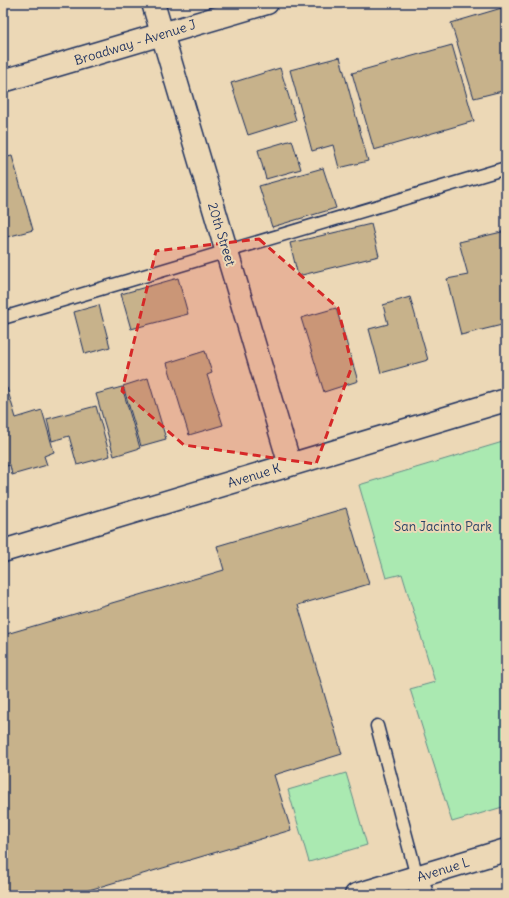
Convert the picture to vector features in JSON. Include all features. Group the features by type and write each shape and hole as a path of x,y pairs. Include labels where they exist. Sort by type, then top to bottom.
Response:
{"street":[{"name":"20th Street","path":"153,3 290,465"},
{"name":"Broadway - Avenue J","path":"3,81 267,3"},
{"name":"Avenue K","path":"3,551 506,400"},
{"name":"Avenue L","path":"356,895 420,886 506,850"}],"lane":[{"path":"3,318 506,168"},
{"path":"377,726 420,886"}],"highlighted area":[{"path":"259,239 338,308 352,366 316,464 184,445 122,391 156,251"}],"green space":[{"name":"San Jacinto Park","path":"506,441 506,806 452,822 410,689 435,682 402,574 386,578 359,485"},
{"path":"346,773 367,845 309,862 288,790"}],"building":[{"path":"505,7 506,90 474,98 451,23"},
{"path":"452,45 474,121 374,150 352,73"},
{"path":"340,57 368,161 339,168 333,145 312,151 290,70"},
{"path":"280,68 296,120 248,135 231,83"},
{"path":"292,140 301,169 266,179 258,150"},
{"path":"12,156 33,230 3,238 3,158"},
{"path":"323,168 336,208 272,227 259,186"},
{"path":"371,224 379,256 298,276 290,243"},
{"path":"506,231 506,324 461,335 447,279 468,275 459,242"},
{"path":"178,278 188,314 131,329 121,294"},
{"path":"410,297 428,360 381,373 369,329 388,324 383,305"},
{"path":"99,305 110,347 85,354 74,312"},
{"path":"336,308 358,381 324,392 301,318"},
{"path":"205,351 212,373 207,375 223,425 189,435 167,363"},
{"path":"148,378 166,439 141,446 123,386"},
{"path":"122,387 140,448 114,456 96,394"},
{"path":"7,388 16,418 42,410 54,452 44,456 47,465 12,475 10,465 3,467 3,389"},
{"path":"96,406 110,456 77,465 69,436 52,441 47,419"},
{"path":"346,508 369,584 298,605 342,754 274,775 291,830 72,895 3,895 3,635 224,570 217,546"}]}
